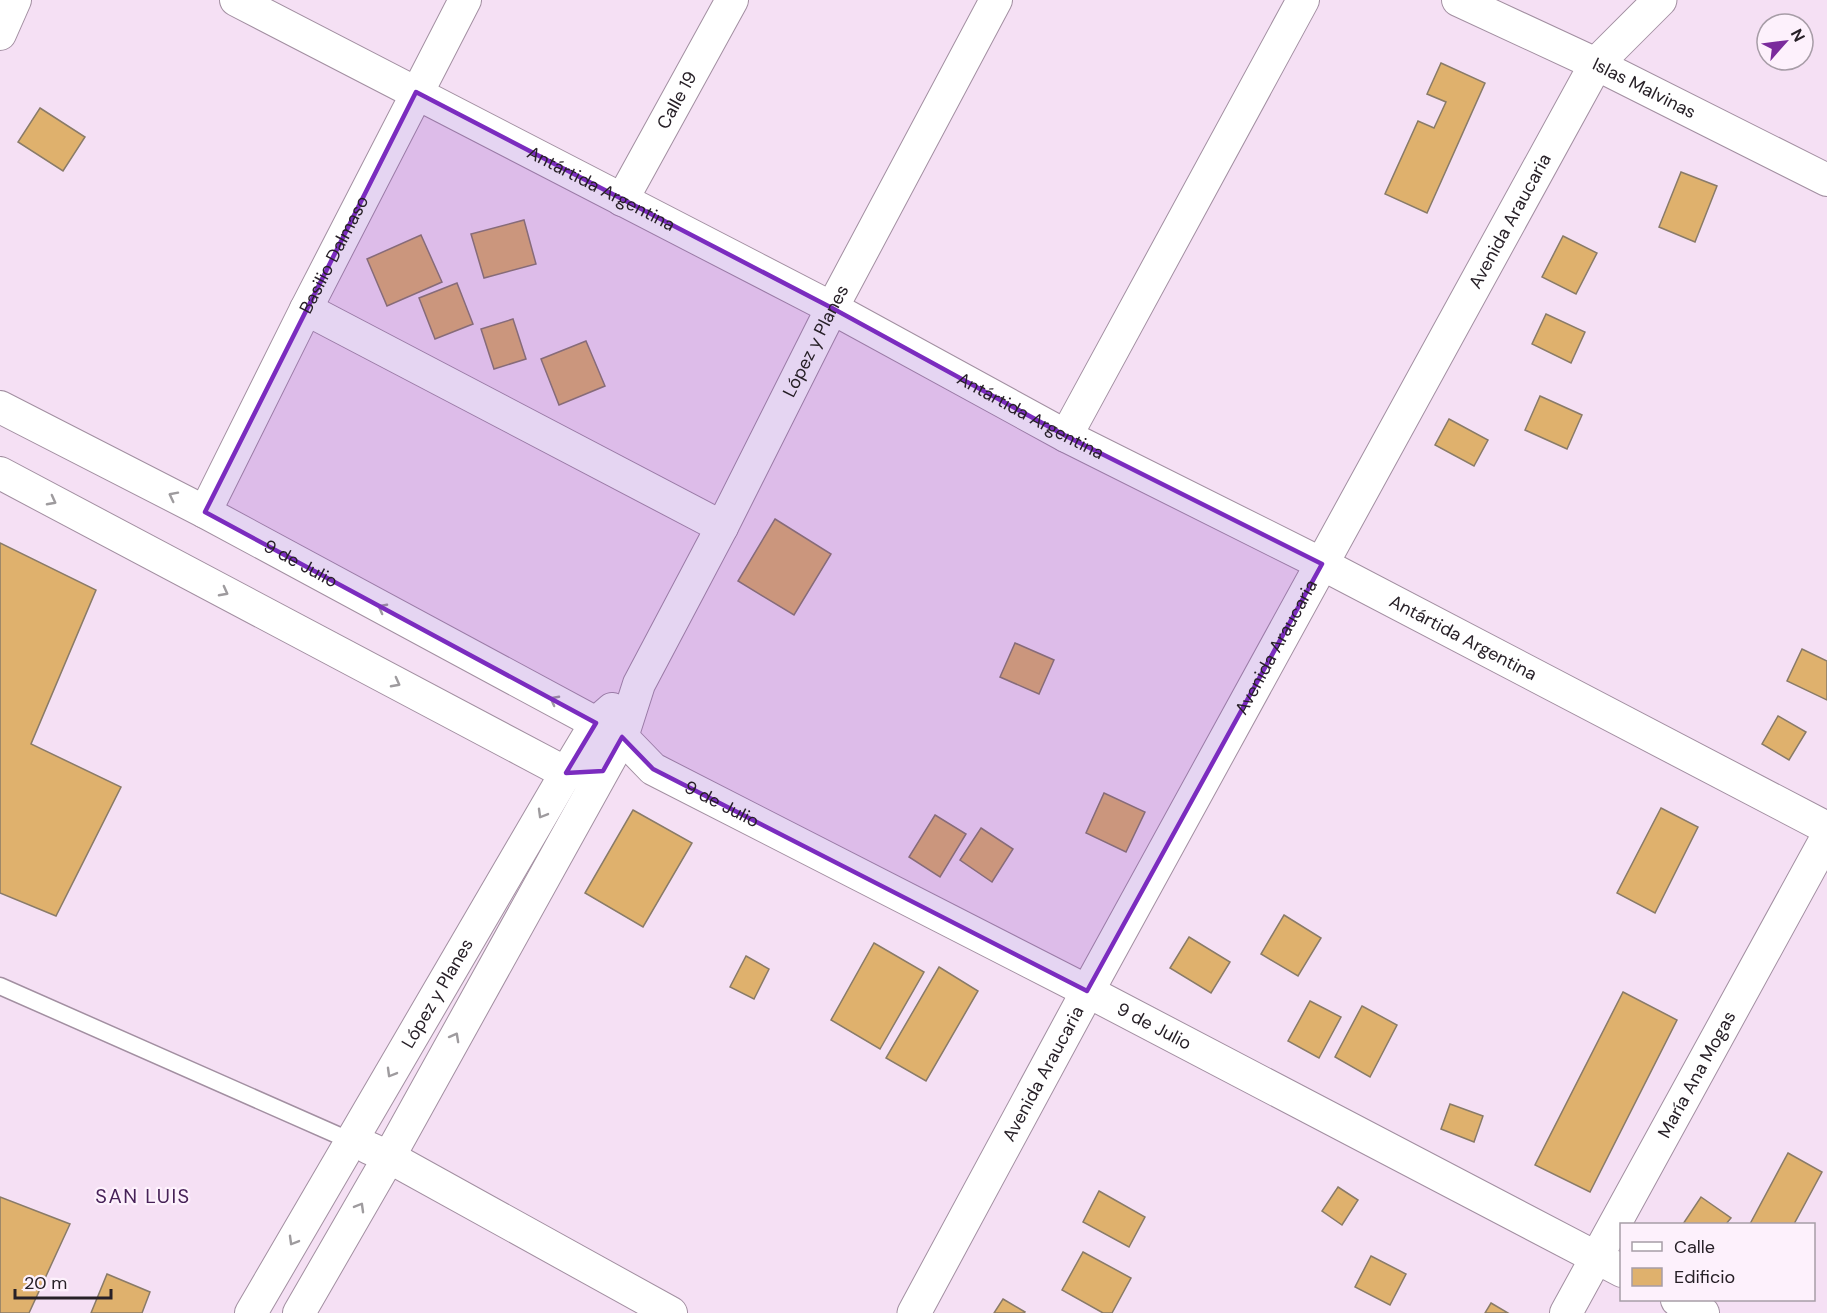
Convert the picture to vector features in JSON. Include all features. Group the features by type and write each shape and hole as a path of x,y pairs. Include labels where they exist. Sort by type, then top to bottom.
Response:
{"main road":[{"name":"Avenida Araucaria","path":"914,1313 1087,991 1596,64 1660,0"}],"street":[{"path":"0,34 15,0"},
{"name":"Antártida Argentina","path":"236,0 832,308 1066,436 1322,564 1827,828"},
{"name":"Basilio Dalmaso","path":"205,512 416,92 465,0"},
{"name":"Calle 19","path":"622,200 732,0"},
{"name":"López y Planes","path":"250,1313 566,773 609,730 639,684 722,527 832,308 996,0"},
{"path":"1066,436 1303,0"},
{"name":"Islas Malvinas","path":"1458,0 1596,64 1827,180"},
{"path":"306,309 722,527"},
{"name":"9 de Julio","path":"0,408 205,512 609,730 653,769 1087,991 1609,1264"},
{"path":"0,473 566,773"},
{"name":"López y Planes","path":"299,1313 603,771 609,730"},
{"name":"9 de Julio","path":"566,773 653,769"},
{"name":"María Ana Mogas","path":"1630,1223 1827,837"},
{"path":"351,1141 389,1156 671,1313"},
{"name":"María Ana Mogas","path":"1566,1313 1609,1264 1620,1242"},
{"path":"1681,1301 1703,1313"}],"lane":[{"path":"0,986 351,1141"}],"highlighted area":[{"path":"416,92 832,308 1066,436 1322,564 1087,991 653,769 622,737 603,771 566,773 596,723 205,512"}],"building":[{"path":"1441,63 1485,83 1427,213 1385,194 1418,121 1434,128 1446,102 1427,94"},
{"path":"40,108 85,137 63,171 18,142"},
{"path":"1681,172 1717,186 1695,242 1659,227"},
{"path":"524,220 536,264 484,278 471,234"},
{"path":"421,235 442,282 387,306 367,259"},
{"path":"1563,236 1597,253 1576,294 1542,277"},
{"path":"457,283 473,324 435,339 419,298"},
{"path":"1546,314 1585,332 1571,363 1532,344"},
{"path":"513,319 526,359 494,369 481,329"},
{"path":"586,341 605,386 559,405 541,359"},
{"path":"1540,396 1582,415 1567,449 1525,430"},
{"path":"1449,419 1488,440 1474,466 1435,445"},
{"path":"775,519 831,554 794,615 738,581"},
{"path":"0,543 96,590 31,744 121,787 56,916 0,893"},
{"path":"1015,643 1054,660 1039,694 1000,677"},
{"path":"1802,649 1827,661 1827,700 1787,681"},
{"path":"1778,716 1806,732 1789,760 1762,744"},
{"path":"1104,793 1145,812 1126,852 1086,833"},
{"path":"1661,808 1698,827 1655,913 1617,893"},
{"path":"633,810 692,843 643,927 585,893"},
{"path":"935,815 966,834 940,877 909,857"},
{"path":"981,828 1013,849 992,882 960,860"},
{"path":"1284,915 1321,938 1298,976 1261,954"},
{"path":"1189,937 1230,962 1211,993 1170,968"},
{"path":"874,943 924,972 880,1049 831,1020"},
{"path":"746,956 769,969 754,999 730,987"},
{"path":"939,967 978,991 926,1081 886,1058"},
{"path":"1623,992 1677,1020 1590,1192 1535,1165"},
{"path":"1310,1001 1341,1017 1319,1058 1288,1041"},
{"path":"1362,1006 1397,1025 1370,1077 1335,1057"},
{"path":"1450,1104 1483,1116 1474,1142 1441,1129"},
{"path":"1788,1153 1822,1172 1795,1223 1751,1223"},
{"path":"1338,1187 1358,1200 1342,1225 1322,1211"},
{"path":"1099,1191 1145,1217 1129,1247 1083,1222"},
{"path":"0,1197 70,1224 29,1313 0,1313"},
{"path":"1701,1197 1731,1218 1727,1223 1684,1223"},
{"path":"1083,1252 1131,1278 1112,1313 1103,1313 1062,1290"},
{"path":"1371,1256 1406,1274 1390,1305 1355,1287"},
{"path":"107,1274 150,1292 142,1313 91,1313"},
{"path":"1003,1299 1025,1312 994,1313"},
{"path":"1491,1303 1508,1313 1485,1313"}],"district":[{"name":"SAN LUIS","path":"143,1196"}]}
